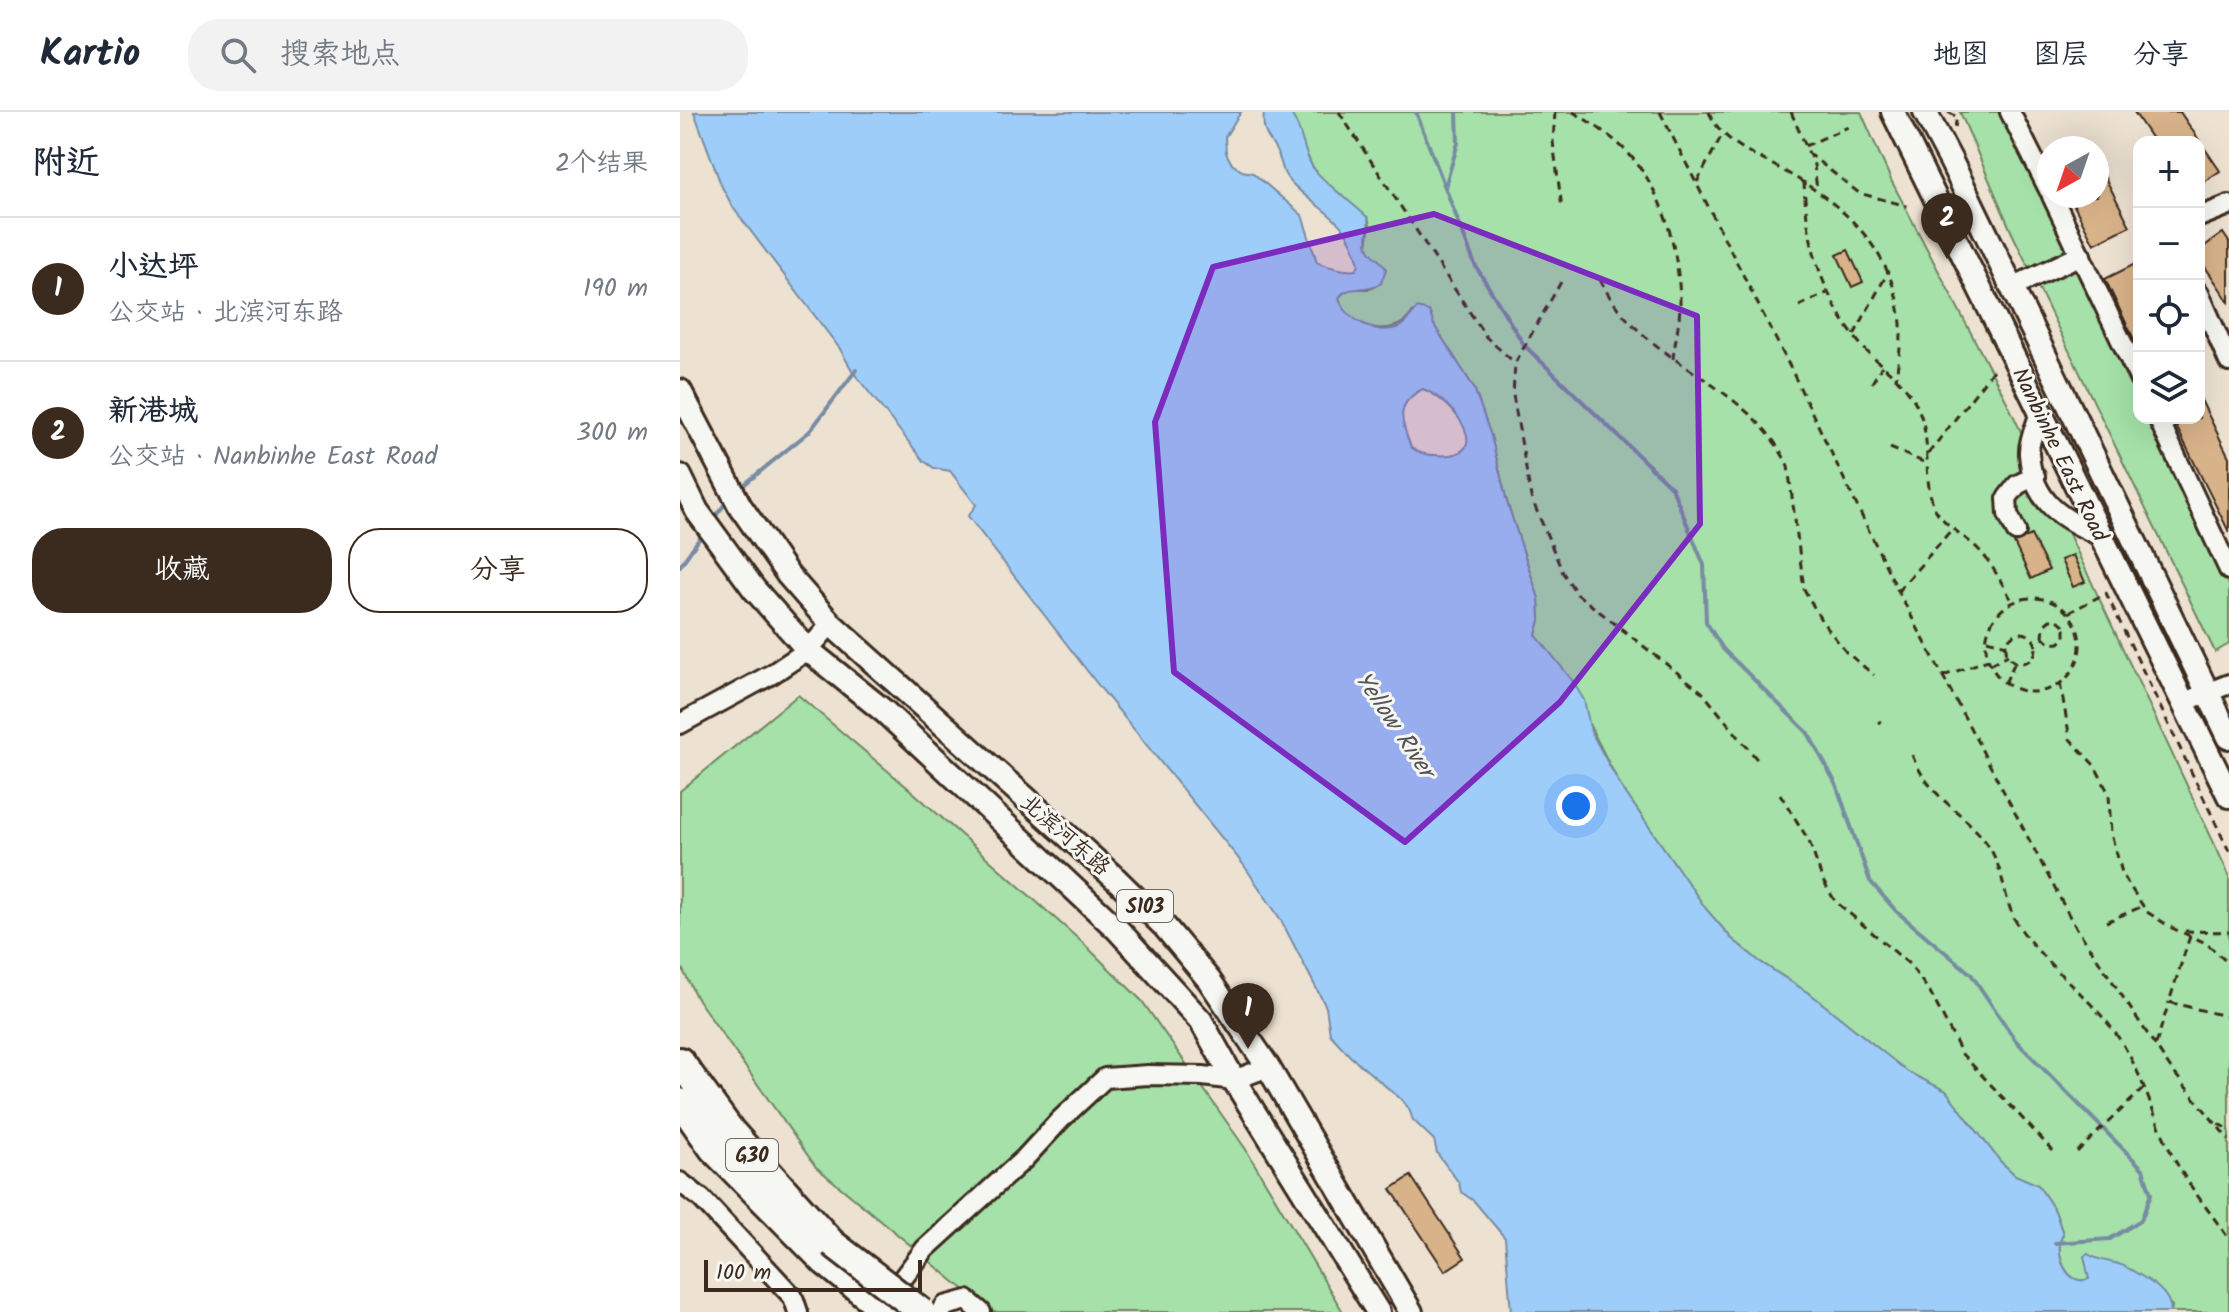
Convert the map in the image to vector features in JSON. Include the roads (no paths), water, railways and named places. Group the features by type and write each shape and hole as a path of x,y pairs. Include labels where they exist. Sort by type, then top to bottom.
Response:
{"highway":[{"name":"G30","path":"680,1061 731,1131 828,1252 922,1312"},
{"name":"G30","path":"680,1102 713,1149 828,1252 889,1312"}],"main road":[{"name":"Nanbinhe East Road","path":"1893,112 2229,796"},
{"name":"Nanbinhe East Road","path":"1925,112 2229,737"},
{"name":"北滨河东路","path":"680,391 740,506 788,575 831,624 1142,903 1209,980 1268,1067 1411,1312"},
{"name":"北滨河东路","path":"680,476 697,511 754,589 808,650 885,712 1118,930 1201,1021 1234,1080 1378,1312"}],"street":[{"path":"2010,112 2037,166"},
{"path":"2205,215 2229,205"},
{"path":"2058,208 2133,365"},
{"path":"2012,287 2081,255"},
{"path":"2205,307 2229,362"},
{"path":"2040,412 2029,452 2039,490 2060,517 2102,537"},
{"path":"2161,424 2229,570"},
{"path":"2016,531 2008,514 2007,498 2017,485 2035,476"},
{"path":"680,724 772,674 808,650 831,624"},
{"path":"2184,702 2229,684"},
{"path":"889,1312 903,1278 925,1249 1024,1159 1105,1078 1203,1076 1234,1080 1268,1067"},
{"path":"680,1182 702,1199 793,1297 798,1312"},
{"path":"941,1312 945,1306 959,1300 967,1300 981,1312"}],"water":[{"name":"Yellow River","path":"694,112 1241,112 1225,137 1226,153 1232,164 1242,171 1253,173 1302,215 1317,262 1356,270 1359,264 1347,234 1287,177 1265,132 1264,112 1291,114 1316,172 1368,218 1368,247 1386,269 1381,283 1342,294 1339,298 1342,306 1363,324 1381,329 1399,327 1417,308 1429,311 1434,325 1474,388 1491,436 1507,502 1539,599 1540,620 1536,635 1584,700 1591,732 1620,785 1706,909 1731,938 1759,961 1813,996 1908,1072 1946,1091 2000,1161 2015,1175 2038,1185 2055,1211 2063,1234 2060,1241 2061,1258 2068,1273 2081,1280 2089,1279 2084,1256 2088,1254 2121,1265 2161,1291 2170,1304 2171,1312 1511,1312 1505,1238 1474,1201 1461,1192 1459,1183 1437,1153 1434,1140 1413,1120 1402,1100 1351,1057 1330,1034 1326,1007 1281,920 1243,864 1102,690 968,516 976,505 950,471 934,468 924,461 853,372 840,349 734,209 722,187","holes":["1423,389 1436,396 1458,417 1465,429 1467,440 1464,449 1453,454 1419,452 1411,447 1404,429 1402,413 1408,400"]}],"waterway":[{"path":"1416,112 1475,265 1524,345 1672,488 1704,565 1706,622 1723,649 1808,733 1836,784 1870,881 1896,911 1971,974 2016,1041 2143,1169 2151,1194 2141,1220 2110,1239 2055,1243"},
{"path":"1445,187 1458,143 1457,112"},
{"path":"740,488 810,431 856,370"},
{"path":"714,518 728,500"},
{"path":"680,566 704,532"}],"place":[{"name":"新港城","path":"1947,259"},
{"name":"小达坪","path":"1248,1049"}]}
